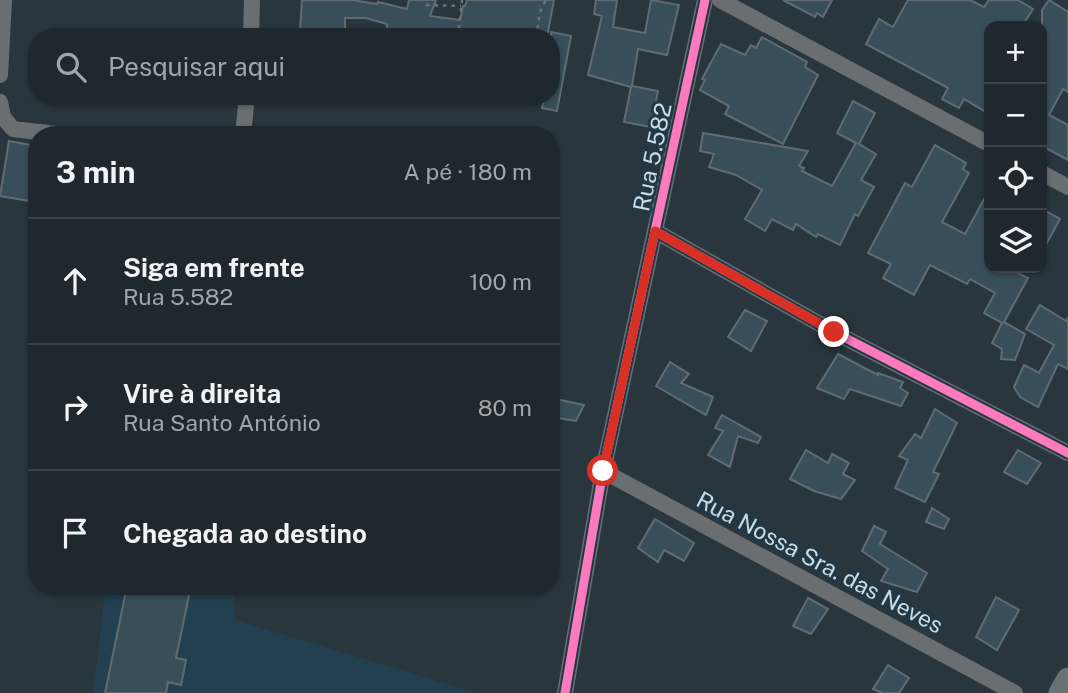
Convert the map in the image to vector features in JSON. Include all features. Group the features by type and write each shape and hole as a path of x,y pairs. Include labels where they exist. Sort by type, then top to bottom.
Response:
{"street":[{"path":"0,75 4,0"},
{"path":"251,28 253,0"},
{"name":"Rua 5.582","path":"565,693 603,471 705,0"},
{"path":"720,0 984,142"},
{"path":"0,102 3,117 13,129 28,131"},
{"path":"244,126 246,105"},
{"path":"1047,176 1068,187"},
{"path":"655,231 834,332 1068,453"},
{"name":"Rua Nossa Sra. das Neves","path":"603,471 1015,693"},
{"path":"1060,693 1068,679"}],"path":[{"path":"459,28 462,0"},
{"path":"538,28 546,0"},
{"path":"426,5 461,6"}],"shaded area":[{"path":"105,595 234,595 235,620 477,693 93,693"}],"building":[{"path":"302,0 378,2 407,9 409,0 436,0 430,16 460,20 467,0 554,0 549,28 387,28 387,24 366,18 345,18 345,28 300,28"},
{"path":"596,0 617,0 613,27 645,33 651,0 679,5 667,55 638,49 632,86 658,91 651,127 624,122 631,87 588,75 602,16 594,14"},
{"path":"783,0 832,0 823,17 817,13 815,17"},
{"path":"908,0 970,0 984,7 989,0 1018,0 1033,9 1025,21 984,21 984,111 964,99 959,108 942,99 948,88 866,44 879,19 893,27"},
{"path":"1049,0 1068,12 1068,92 1063,89 1049,115 1068,125 1068,160 1047,149 1047,21 1042,21 1042,10"},
{"path":"560,34 571,36 560,95"},
{"path":"762,37 807,62 805,67 818,75 783,144 725,114 729,106 700,90 705,80 702,79 721,44 745,55 751,45 756,48"},
{"path":"853,101 875,113 859,144 876,154 861,180 874,187 858,216 855,214 840,245 818,234 816,237 796,224 793,230 772,219 765,231 745,219 762,190 736,175 709,167 714,154 700,151 703,133 808,151 799,166 804,168 802,171 832,186 856,143 837,133"},
{"path":"543,105 558,105 557,111 542,108"},
{"path":"9,141 28,144 28,201 0,196"},
{"path":"935,145 966,163 963,169 969,173 942,222 965,234 984,199 984,273 1018,273 1028,278 1004,322 1025,334 1015,360 1001,359 1002,349 992,343 1002,323 984,313 995,293 970,279 967,284 930,265 914,295 883,278 891,264 868,253 905,183 912,187"},
{"path":"1047,212 1060,219 1047,243"},
{"path":"1040,305 1066,321 1068,318 1068,369 1058,364 1038,407 1020,397 1014,387 1024,365 1039,373 1054,345 1026,329"},
{"path":"745,310 767,321 751,351 728,337"},
{"path":"838,354 878,375 903,382 900,388 908,393 901,406 850,389 844,399 817,388"},
{"path":"670,362 689,374 681,383 713,397 706,415 656,386"},
{"path":"560,400 584,405 576,421 560,418"},
{"path":"935,409 957,423 933,472 939,474 925,502 895,488 908,460 899,456 915,434 921,438"},
{"path":"722,415 761,437 758,443 738,436 730,467 708,455 723,431 715,428"},
{"path":"806,450 828,463 832,454 849,463 843,474 855,480 841,499 814,491 790,479"},
{"path":"1018,450 1041,463 1027,484 1004,472"},
{"path":"932,508 949,519 944,529 926,522"},
{"path":"655,519 694,543 684,561 664,550 658,562 638,548"},
{"path":"874,526 886,532 880,544 927,573 917,592 881,581 888,569 862,551"},
{"path":"125,595 189,595 176,658 186,660 181,685 168,682 166,693 105,693"},
{"path":"996,597 1019,610 997,650 976,637"},
{"path":"808,598 828,609 811,634 793,626"},
{"path":"888,665 909,678 899,693 882,693 873,689"}],"cycle path":[{"path":"565,693 603,471 705,0"},
{"path":"655,231 834,332 1068,453"}],"route":[{"path":"603,471 655,231 834,332"}]}
